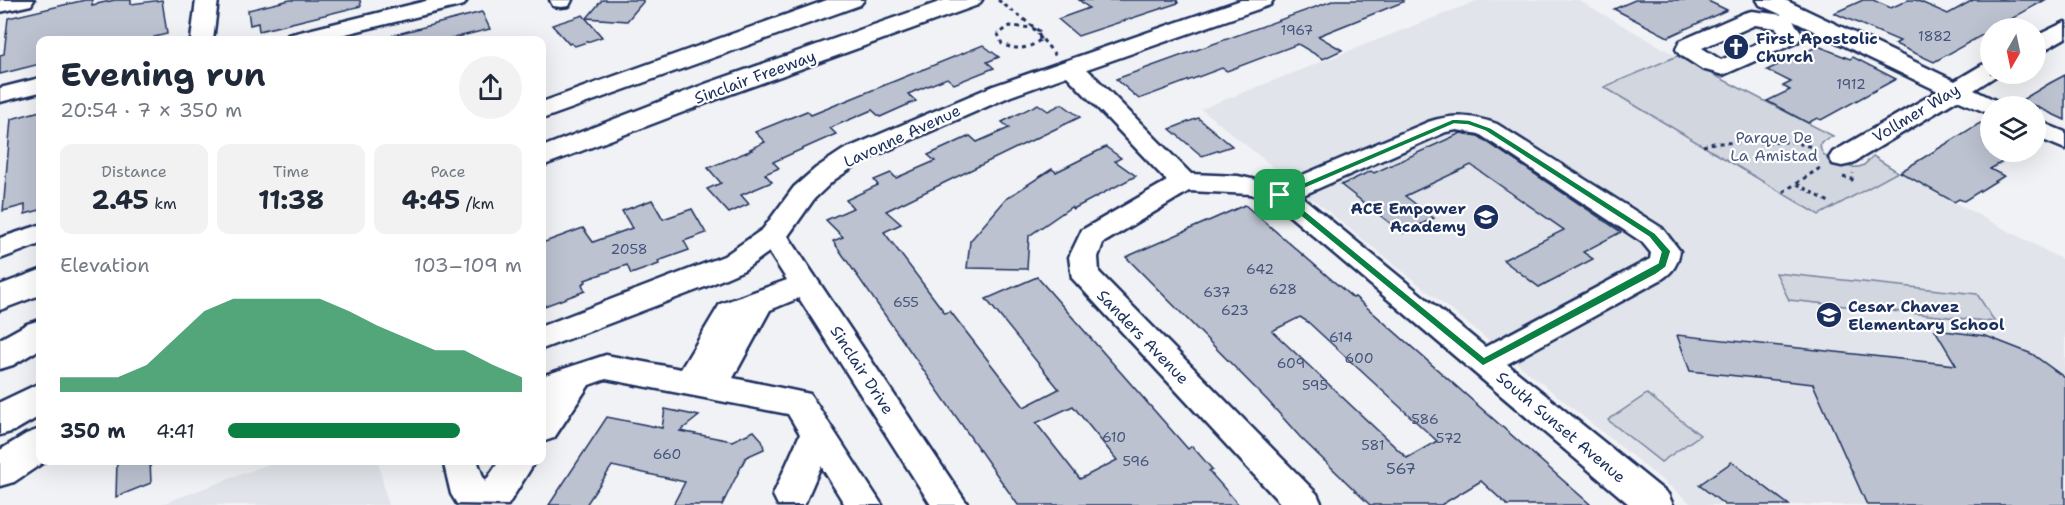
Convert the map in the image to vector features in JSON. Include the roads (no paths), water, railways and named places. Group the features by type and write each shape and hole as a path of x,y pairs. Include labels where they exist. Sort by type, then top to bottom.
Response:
{"highway":[{"path":"546,110 851,0"},
{"name":"Sinclair Freeway","path":"546,155 718,89 969,0"},
{"path":"0,298 36,284"},
{"path":"0,355 36,335"},
{"path":"0,420 36,400"},
{"path":"0,470 36,448"}],"street":[{"path":"0,5 23,0"},
{"path":"203,36 207,0"},
{"path":"329,36 346,34 456,0"},
{"name":"Lavonne Avenue","path":"546,336 734,263 772,236 804,193 825,174 852,156 1002,91 1064,61 1262,0"},
{"path":"1768,0 1792,19 1980,101"},
{"path":"2046,39 2065,29"},
{"path":"1064,61 1184,183"},
{"name":"Vollmer Way","path":"1835,160 1980,76"},
{"path":"0,95 36,86"},
{"path":"1280,195 1437,127 1453,122 1469,122 1488,129 1652,235 1666,251 1663,264 1652,272 1483,362"},
{"path":"2046,132 2065,141"},
{"name":"South Sunset Avenue","path":"1184,183 1254,186 1280,195 1654,505"},
{"name":"Sanders Avenue","path":"1184,183 1092,237 1083,251 1082,265 1087,278 1304,505"},
{"path":"0,249 36,236"},
{"name":"Sinclair Drive","path":"772,236 950,505"},
{"path":"700,385 755,312 757,304 805,284"},
{"path":"546,386 606,367 798,403 864,505"},
{"path":"546,423 579,374"},
{"path":"791,495 818,432"},
{"path":"461,465 469,494 493,499 516,465"}],"place":[{"name":"First Apostolic Church","path":"1736,47"},
{"name":"ACE Empower Academy","path":"1486,217"},
{"name":"Cesar Chavez Elementary School","path":"1829,315"}],"park label":[{"name":"Parque De La Amistad","path":"1774,146"}]}
